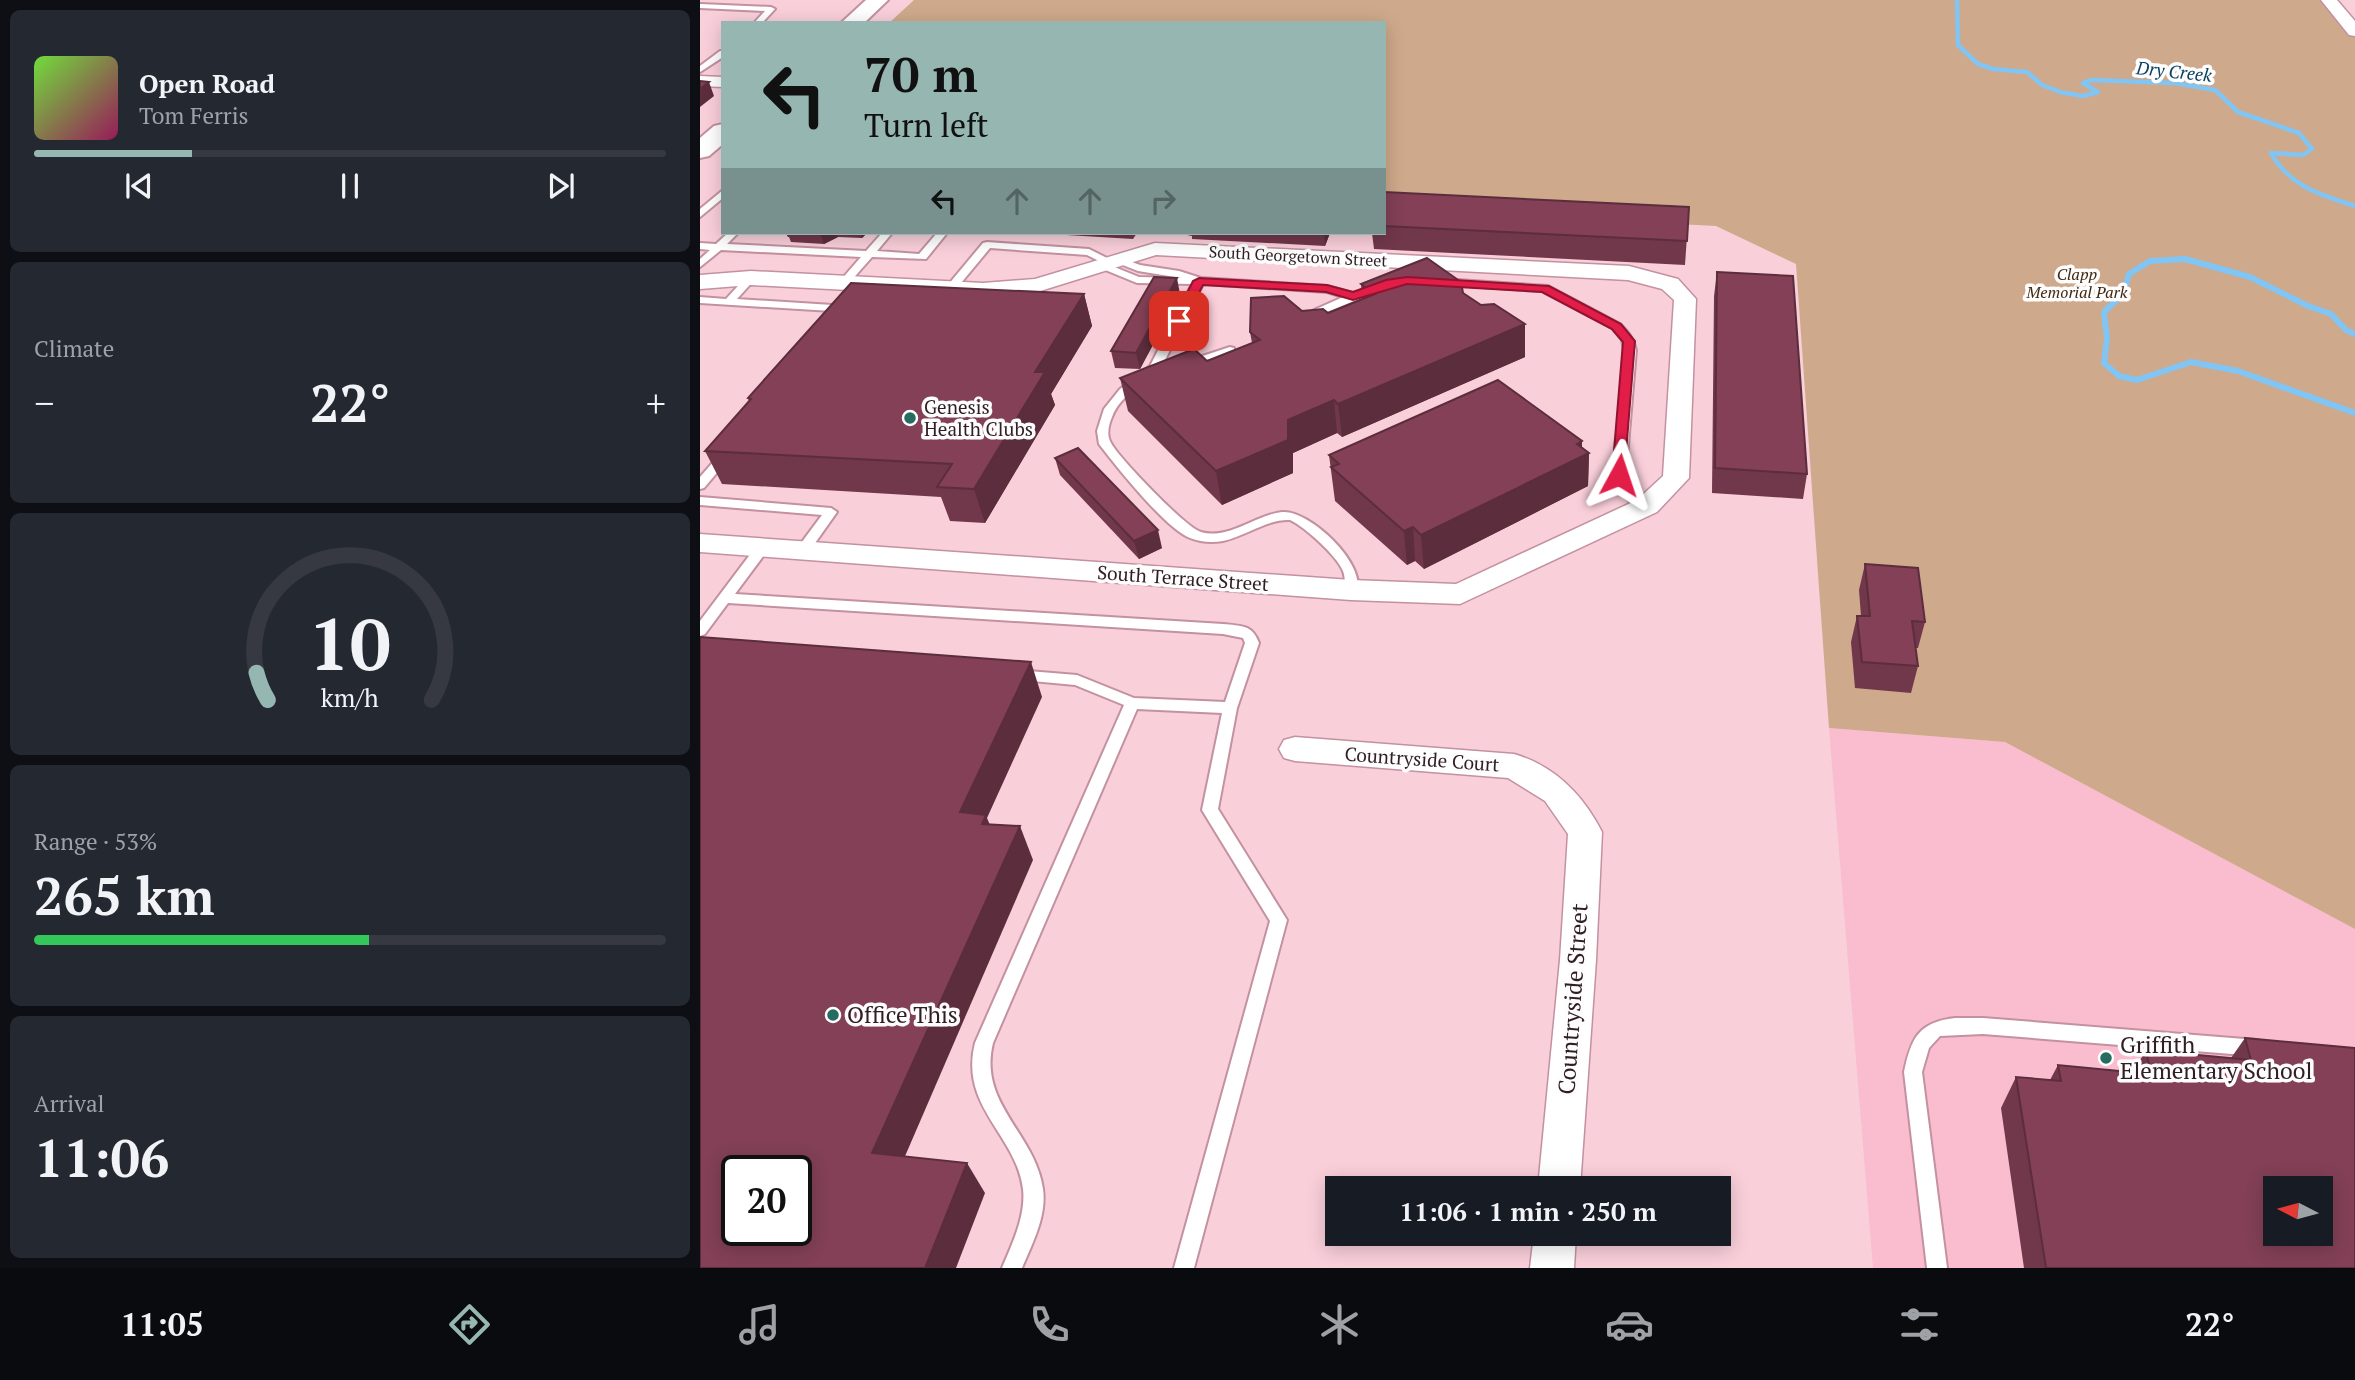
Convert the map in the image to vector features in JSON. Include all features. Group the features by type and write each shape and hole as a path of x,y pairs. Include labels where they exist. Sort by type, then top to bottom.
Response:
{"main road":[{"path":"853,21 878,0"},
{"path":"700,151 721,133"}],"street":[{"path":"2329,0 2355,31"},
{"path":"700,81 721,82"},
{"name":"South Georgetown Street","path":"700,271 741,277 952,287 979,296 1037,285 1155,249 1629,273 1670,284 1685,299 1676,478 1647,506"},
{"name":"South Georgetown Street","path":"700,282 741,277"},
{"name":"South Terrace Street","path":"700,543 1351,590 1460,594 1647,506"},
{"name":"Countryside Court","path":"1295,749 1514,766 1557,792 1572,814"},
{"name":"Countryside Street","path":"1560,1176 1578,960 1585,832 1572,814"},
{"path":"1552,1268 1554,1246"}],"lane":[{"path":"700,6 771,9 760,21"},
{"path":"700,70 721,54"},
{"path":"700,214 721,195"},
{"path":"700,264 731,235"},
{"path":"845,281 885,235"},
{"path":"700,246 922,257 940,235"},
{"path":"952,287 994,235"},
{"path":"987,245 1089,252 1137,280 1327,289 1353,296"},
{"path":"1110,263 1134,269 1184,274 1199,281"},
{"path":"729,302 741,277"},
{"path":"1199,281 1159,361 1145,379 1122,392 1103,426 1101,437 1184,530 1203,537 1231,535 1282,516 1295,517 1338,555 1351,571 1354,578 1351,590"},
{"path":"1424,281 1544,288 1616,326 1624,333 1630,350 1619,481 1626,492 1647,506"},
{"path":"700,300 852,312 874,282"},
{"path":"1309,332 1312,316 1353,296 1390,283"},
{"path":"1159,361 1185,363 1230,350"},
{"path":"700,485 733,447"},
{"path":"700,501 831,512 803,550"},
{"path":"700,632 763,547"},
{"path":"726,598 1241,631 1249,635 1252,643 1230,708 1210,810 1279,920 1184,1268"},
{"path":"996,673 1077,680 1132,703 1230,708"},
{"path":"1012,1268 1028,1228 1033,1191 1024,1161 988,1094 980,1069 984,1043 1132,703"},
{"path":"1937,1268 1913,1072 1917,1047 1931,1031 1949,1025 1983,1026 2272,1049"}],"shaded area":[{"name":"Griffith Elementary School","path":"1829,728 2005,742 2355,929 2355,1268 1873,1268"}],"green space":[{"name":"Clapp Memorial Park","path":"914,0 2324,0 2355,37 2355,929 2005,742 1829,728 1796,264 1716,226 1386,209 1386,21 891,21"}],"building":[{"path":"700,81 709,82 700,89"},
{"path":"1386,192 1689,207 1687,241 1386,226"},
{"path":"1427,258 1461,282 1463,293 1481,305 1494,304 1525,324 1338,404 1334,400 1288,420 1288,440 1216,471 1120,378 1194,349 1207,361 1260,340 1250,332 1251,298 1284,296 1302,311 1323,309 1328,313 1375,294 1361,284"},
{"path":"1717,272 1793,276 1807,474 1715,468"},
{"path":"1154,277 1177,278 1136,353 1111,351"},
{"name":"Genesis Health Clubs","path":"851,283 1084,294 1035,372 1045,372 974,489 937,487 952,464 705,451 751,399 748,398"},
{"path":"1498,380 1582,441 1577,444 1589,453 1421,535 1413,527 1404,531 1331,467 1339,464 1329,455"},
{"path":"1078,448 1158,530 1134,541 1055,458"},
{"path":"1865,564 1918,568 1925,622 1912,621 1918,666 1862,662 1857,616 1870,616"},
{"name":"Office This","path":"700,637 1031,662 960,812 986,815 982,824 1020,826 872,1153 967,1163 925,1268 700,1268"},
{"path":"2245,1038 2355,1048 2355,1268 2046,1268 2016,1077 2061,1081 2058,1065 2151,1074 2146,1050 2251,1060"}],"waterway":[{"name":"Dry Creek","path":"1957,0 1958,45 1978,64 1993,69 2027,72 2042,85 2083,96 2098,92 2083,83 2091,80 2175,83 2215,90 2238,112 2299,133 2312,149 2303,155 2271,153 2278,164 2307,188 2355,206"},
{"name":"Dry Creek","path":"2355,334 2346,330 2331,314 2308,306 2250,277 2185,259 2150,261 2129,274 2123,294 2104,312 2107,339 2104,363 2119,376 2137,380 2191,362 2238,371 2355,413"}],"place":[{"name":"Genesis Health Clubs","path":"910,418"},
{"name":"Office This","path":"833,1015"},
{"name":"Griffith Elementary School","path":"2106,1058"}],"route":[{"path":"1179,321 1199,281 1327,289 1353,296 1407,280 1544,288 1616,326 1629,341 1619,475"}]}
